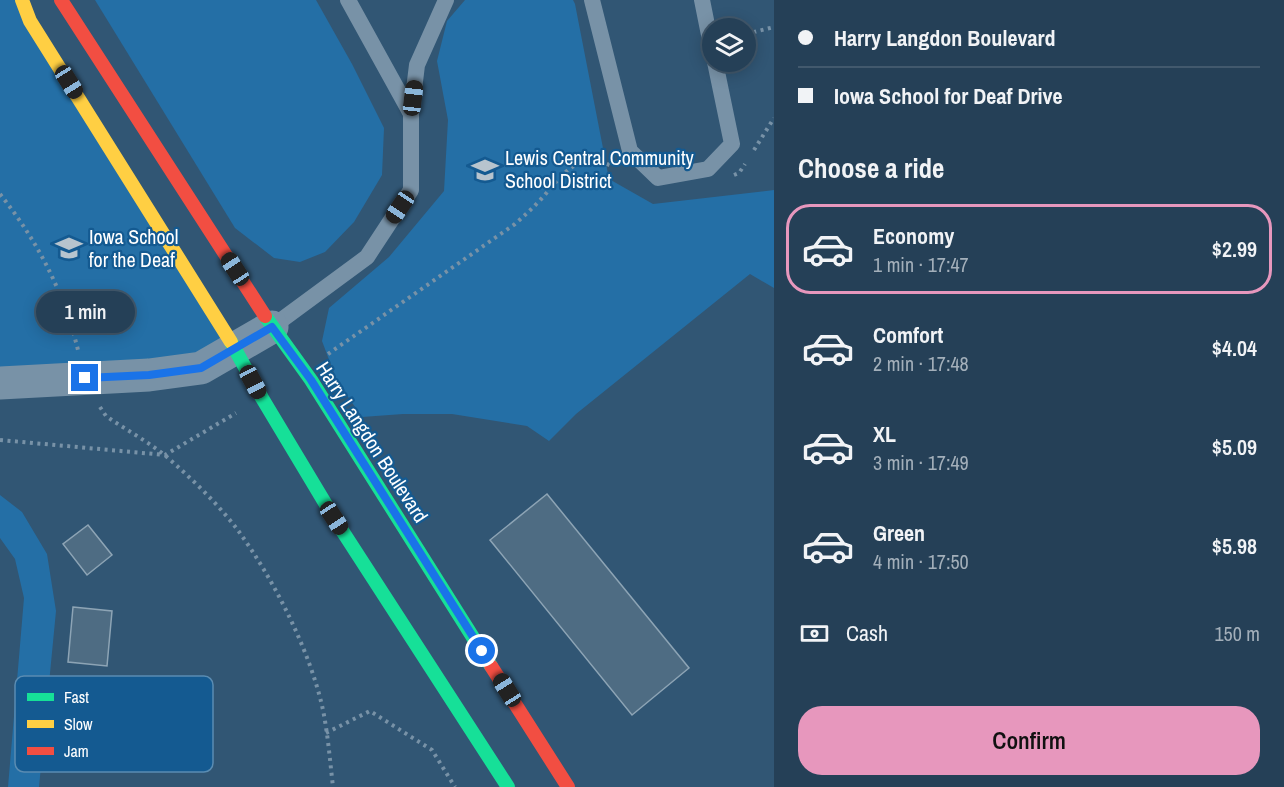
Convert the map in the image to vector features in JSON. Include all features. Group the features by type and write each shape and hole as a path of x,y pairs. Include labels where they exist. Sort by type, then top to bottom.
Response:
{"main road":[{"path":"22,0 30,21 236,350 334,518 508,787"},
{"name":"Harry Langdon Boulevard","path":"61,0 272,327 304,371 568,787"}],"street":[{"path":"0,383 149,375 201,368 236,350 272,327"}],"lane":[{"path":"348,0 411,114"},
{"path":"272,327 367,257 411,190 411,114 417,65 446,0"},
{"path":"592,0 630,151 658,178 708,169 732,144 717,72"},
{"path":"702,0 706,18"}],"path":[{"path":"756,32 774,27"},
{"path":"729,176 740,173 774,118"},
{"path":"304,371 515,224 533,208 565,172 575,165 587,161 598,162 610,165 617,170"},
{"path":"0,194 24,225 62,295 85,378 106,416 165,455 208,495 237,529 262,567 291,622 309,663 323,709 333,787"},
{"path":"0,440 165,455 262,398"},
{"path":"326,732 370,711 432,750 455,787"}],"shaded area":[{"path":"0,0 17,0 236,350 0,383"},
{"path":"95,0 316,0 384,128 382,175 354,222 325,252 300,262 274,258 235,228"},
{"path":"465,0 573,0 609,179 653,204 774,190 774,288 750,274 576,414 549,441 527,426 452,414 362,417 337,381 322,341 329,308 389,257 444,191 448,120 437,61 447,21"},
{"path":"0,495 22,512 47,554 56,611 50,676 17,676 24,598 15,559 0,538"},
{"path":"15,704 15,772 40,772 39,787 8,787"}],"building":[{"path":"547,494 689,668 632,715 490,540"},
{"path":"88,525 112,555 87,575 63,544"},
{"path":"73,607 112,611 107,666 68,662"}],"traffic: fast":[{"path":"265,316 311,380 491,666"},
{"path":"231,342 334,518 508,787"}],"traffic: slow":[{"path":"22,0 30,21 231,342"}],"traffic: jam":[{"path":"61,0 265,316"},
{"path":"491,666 568,787"}],"place":[{"name":"Lewis Central Community School District","path":"485,170"},
{"name":"Iowa School for the Deaf","path":"69,248"}],"route":[{"path":"85,378 149,375 201,368 236,350 272,327 311,380 482,651"}]}
